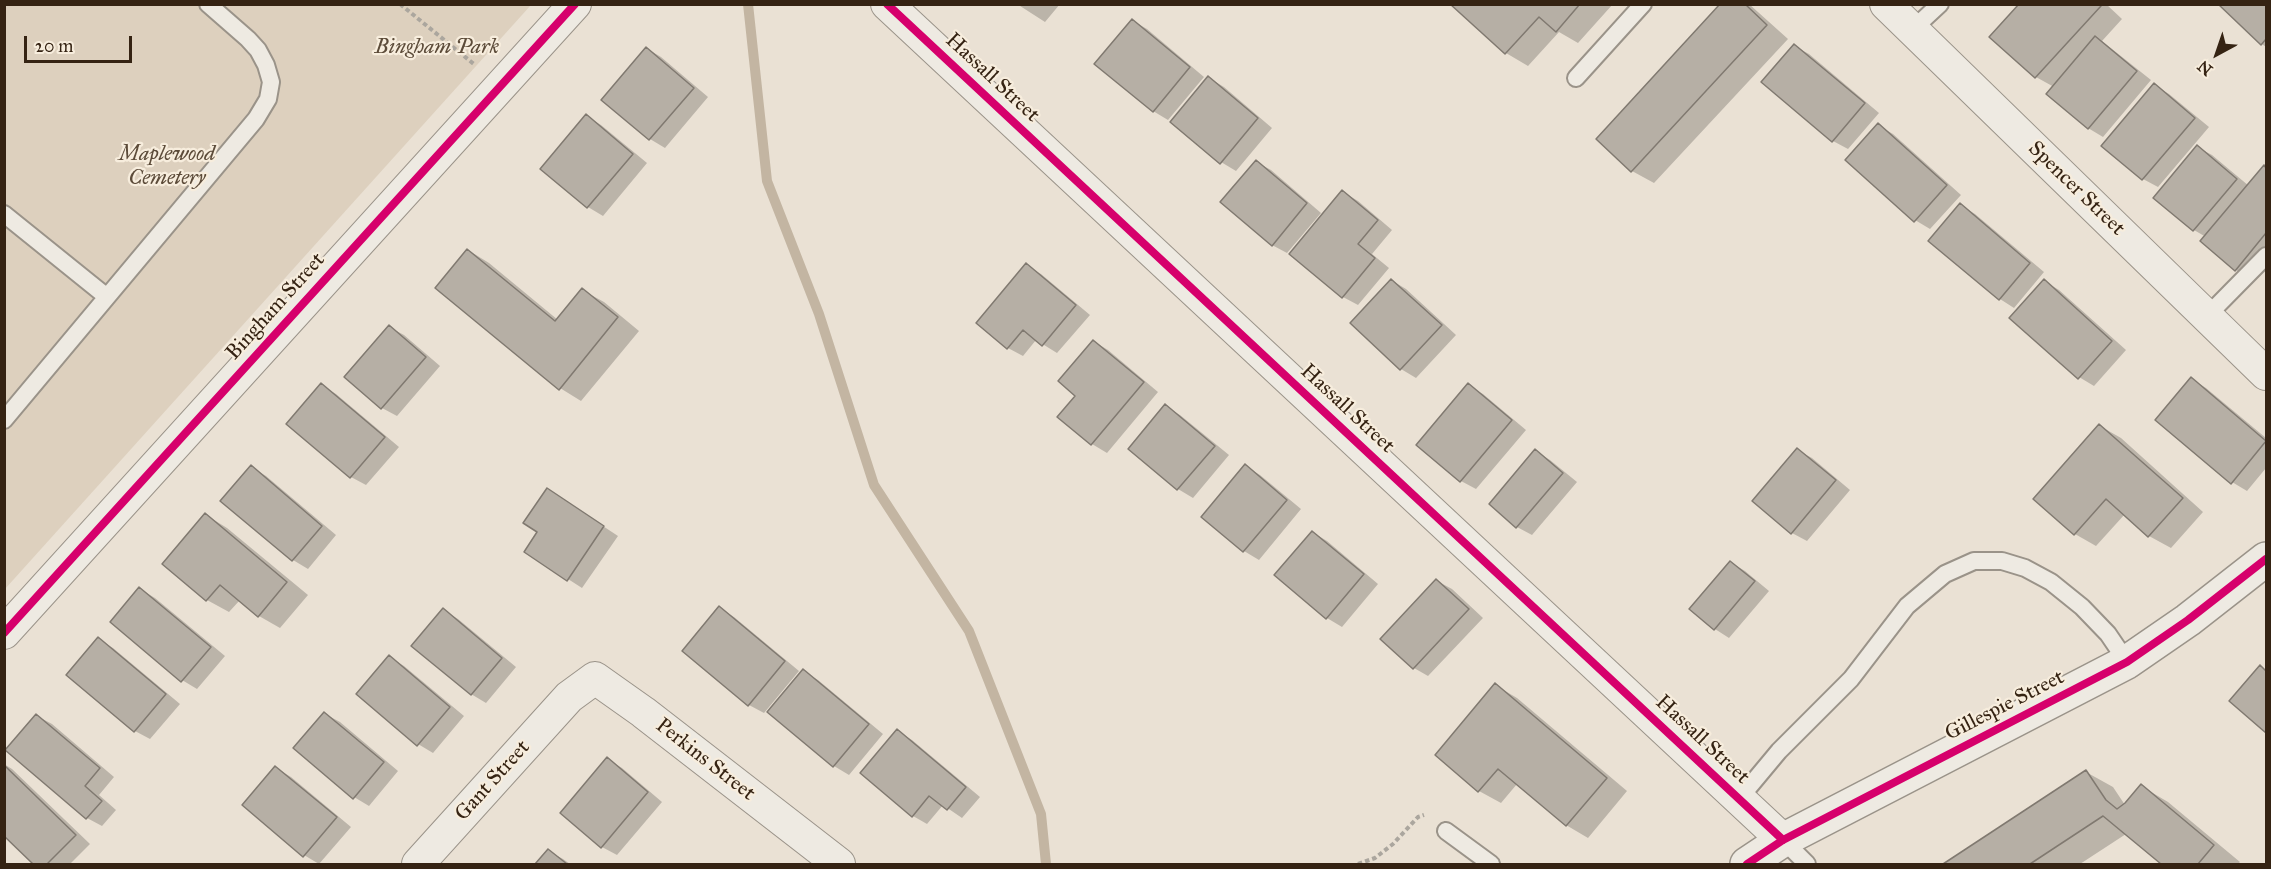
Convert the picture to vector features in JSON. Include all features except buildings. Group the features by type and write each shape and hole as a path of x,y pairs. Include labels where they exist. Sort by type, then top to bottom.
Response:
{"street":[{"name":"Bingham Street","path":"4,633 575,4"},
{"name":"Hassall Street","path":"887,4 1783,840"},
{"name":"Spencer Street","path":"1886,4 2266,374"},
{"name":"Gillespie Street","path":"1748,864 1783,840 2127,662 2188,620 2266,559"},
{"name":"Perkins Street","path":"569,697 595,678 652,719 839,864"},
{"name":"Gant Street","path":"418,864 569,697"}],"lane":[{"path":"4,420 256,119 268,99 272,82 258,50 208,4"},
{"path":"1576,78 1643,4"},
{"path":"1912,30 1940,4"},
{"path":"4,214 107,297"},
{"path":"2207,316 2266,256"},
{"path":"1738,799 1779,751 1851,679 1907,606 1945,574 1974,561 2002,561 2025,568 2051,582 2082,607 2108,634 2127,662"},
{"path":"1446,831 1491,864"},
{"path":"1783,840 1807,864"}],"path":[{"path":"400,4 501,86"},
{"path":"1358,864 1375,858 1393,844 1418,817 1427,815 1446,831"}],"green space":[{"name":"Maplewood Cemetery","path":"5,5 531,5 5,589"}],"waterway":[{"path":"748,4 767,181 819,314 874,485 969,631 1041,814 1046,864"}],"cycle path":[{"path":"4,633 575,4"},
{"path":"887,4 1783,840"},
{"path":"1747,864 1783,840 2127,662 2188,620 2266,559"}],"park label":[{"name":"Bingham Park","path":"437,48"}]}
